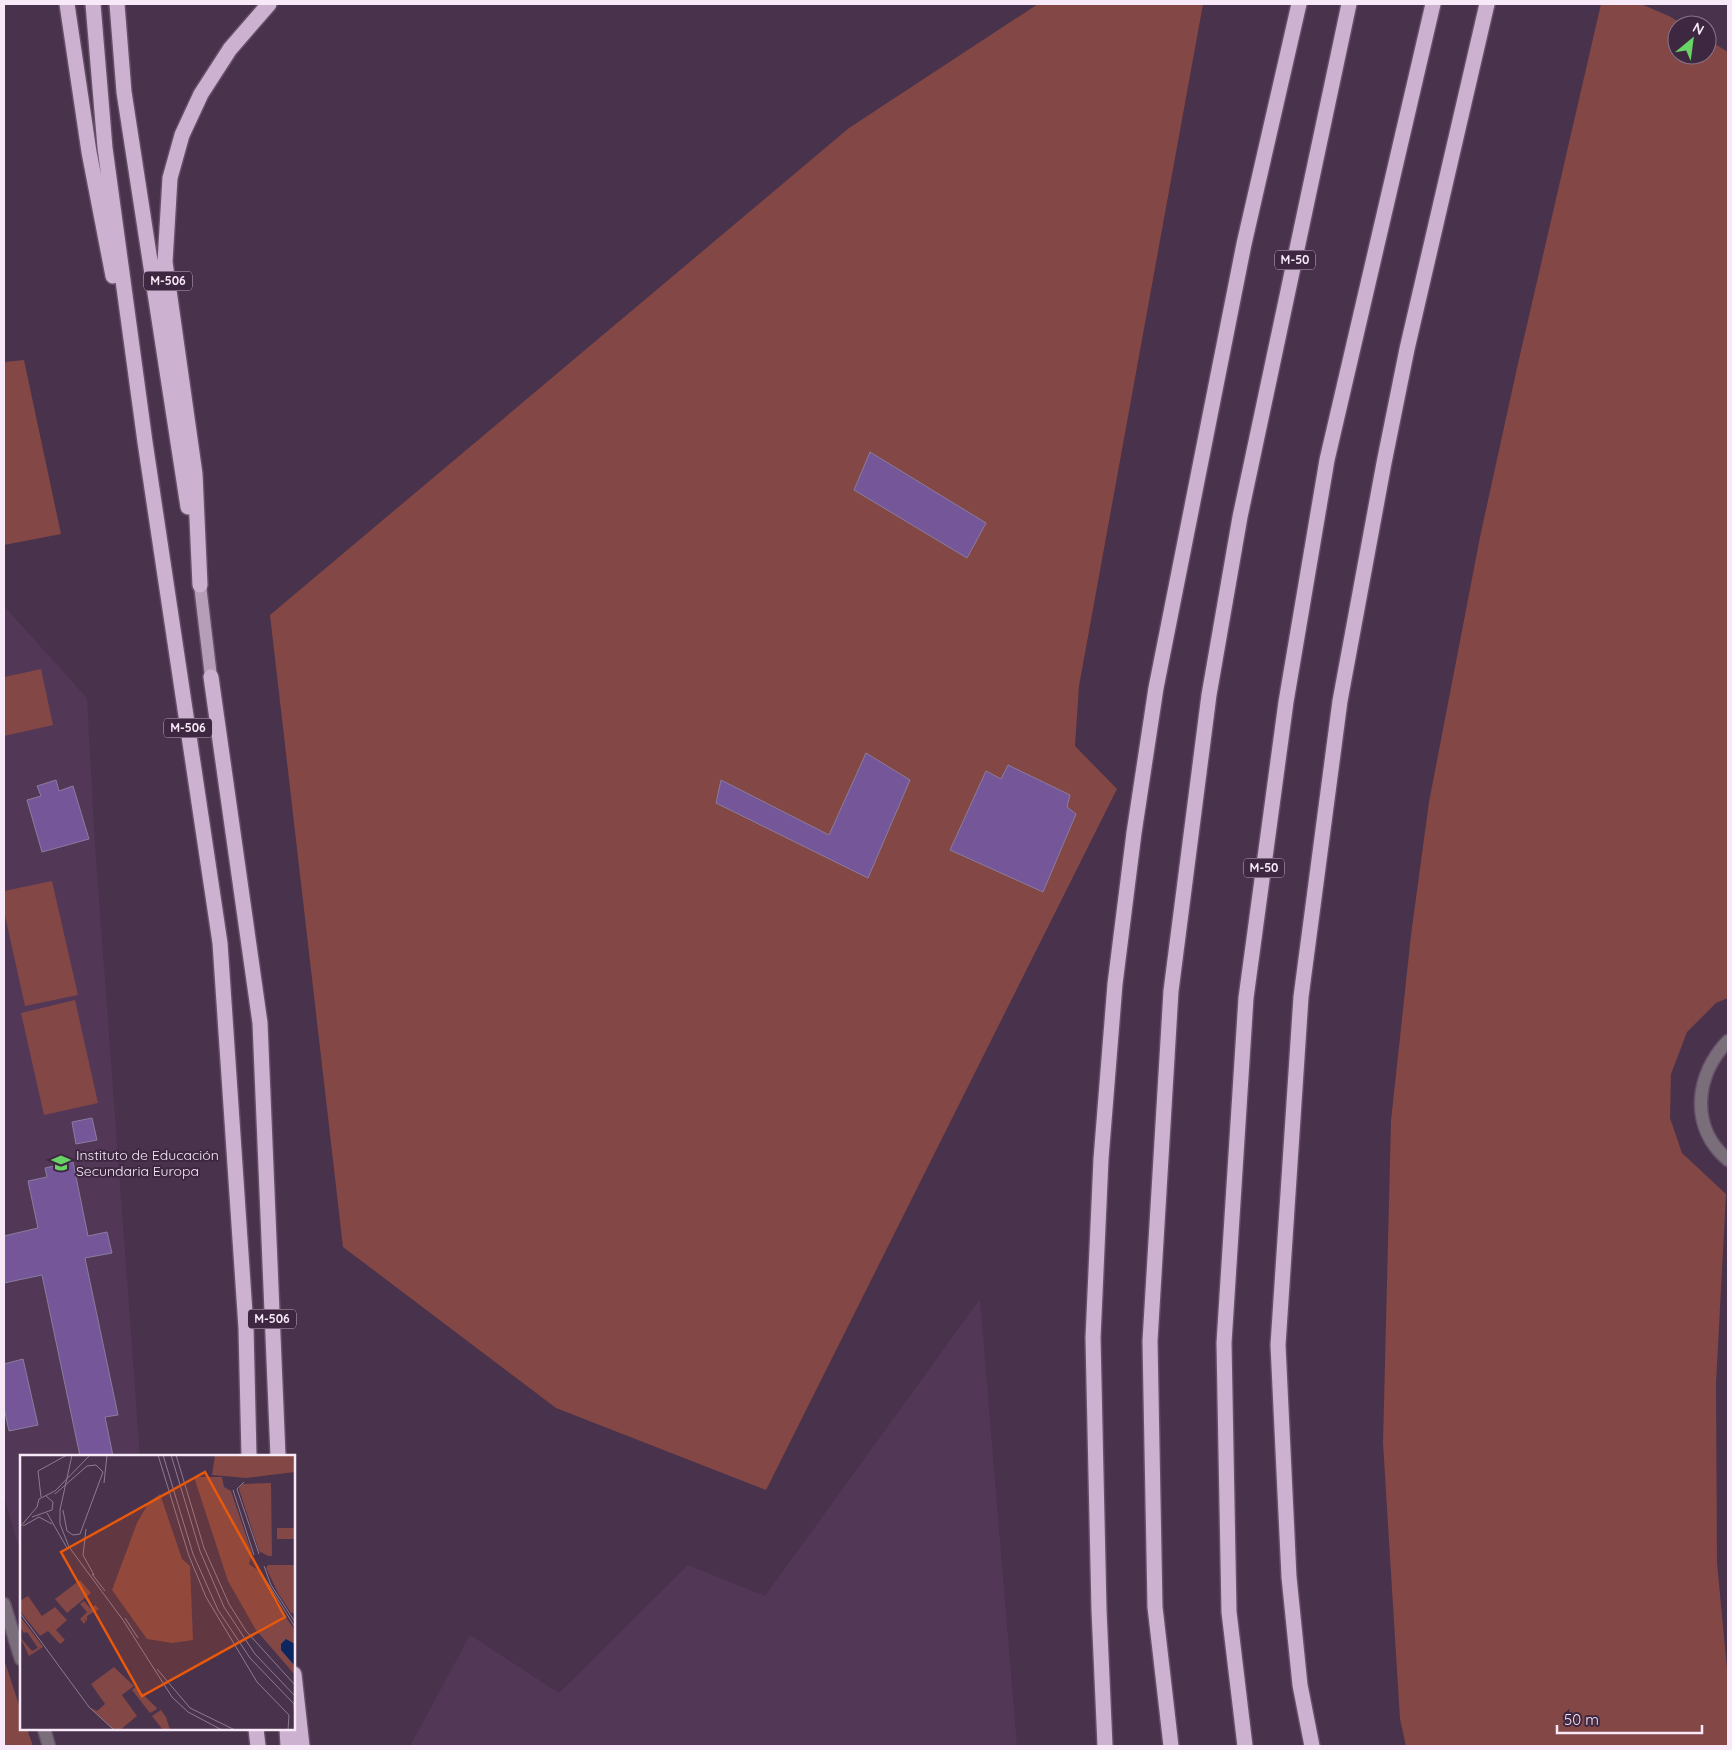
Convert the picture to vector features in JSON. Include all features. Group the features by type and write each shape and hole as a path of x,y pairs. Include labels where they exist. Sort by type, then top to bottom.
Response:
{"highway":[{"path":"67,4 89,152 145,442"},
{"name":"M-506","path":"93,4 105,148 145,442 220,943 246,1328 249,1455"},
{"name":"M-506","path":"117,4 124,92 200,585"},
{"name":"M-506","path":"200,585 195,474 165,262 170,178 182,135 201,94 230,49 269,4"},
{"path":"1106,1746 1099,1610 1093,1338 1101,1159 1115,984 1134,834 1156,688 1242,254 1299,4"},
{"name":"M-50","path":"1171,1746 1155,1608 1150,1341 1171,991 1209,695 1238,526 1349,4"},
{"name":"M-50","path":"1245,1746 1229,1612 1224,1343 1246,998 1286,702 1327,460 1433,4"},
{"path":"1312,1746 1300,1685 1289,1577 1278,1345 1301,997 1340,701 1384,463 1407,349 1487,4"},
{"path":"1478,42 1494,4"},
{"name":"M-506","path":"212,678 260,1023 278,1455"},
{"path":"295,1683 302,1746"},
{"path":"287,1730 288,1746"}],"main road":[{"name":"M-506","path":"200,585 212,678"}],"street":[{"path":"1728,1041 1718,1051 1707,1070 1702,1086 1701,1106 1704,1124 1712,1140 1728,1160"},
{"path":"4,1604 20,1656"},
{"path":"44,1730 49,1746"}],"shaded area":[{"path":"1038,4 1203,4 1079,686 1075,746 1117,789 766,1490 556,1408 343,1247 270,615 849,128"},
{"path":"1601,4 1641,4 1667,15 1667,65 1717,65 1717,45 1728,52 1728,998 1716,1003 1687,1032 1671,1074 1670,1118 1682,1153 1726,1194 1716,1384 1717,1563 1728,1679 1728,1746 1406,1746 1400,1719 1383,1443 1391,1121 1411,935 1429,802 1480,537"},
{"path":"24,360 61,534 4,545 4,362"},
{"name":"Instituto de Educación Secundaria Europa","path":"4,606 87,698 95,844 140,1455 20,1455 20,1552 4,1496"},
{"path":"41,669 53,725 4,736 4,677"},
{"path":"52,881 78,995 25,1006 4,911 4,891"},
{"path":"75,1000 98,1103 44,1115 21,1013"},
{"path":"980,1299 1017,1746 410,1746 470,1635 559,1693 688,1565 765,1596"},
{"path":"4,1659 20,1708 20,1730 27,1730 33,1746 4,1746"}],"building":[{"path":"870,452 986,523 967,558 854,490"},
{"path":"866,753 910,780 868,878 716,803 721,780 829,835"},
{"path":"1008,765 1070,795 1067,807 1076,814 1043,892 950,850 986,771 1001,779"},
{"path":"56,780 59,791 73,786 89,839 42,852 27,800 41,796 37,786"},
{"path":"92,1118 97,1140 76,1144 72,1122"},
{"path":"73,1162 88,1236 107,1232 112,1253 85,1258 118,1415 105,1417 113,1455 80,1455 42,1275 4,1283 4,1236 38,1228 28,1181 47,1177 45,1168"},
{"path":"23,1359 38,1425 9,1431 4,1408 4,1364"}],"place":[{"name":"Instituto de Educación Secundaria Europa","path":"61,1163"}]}
